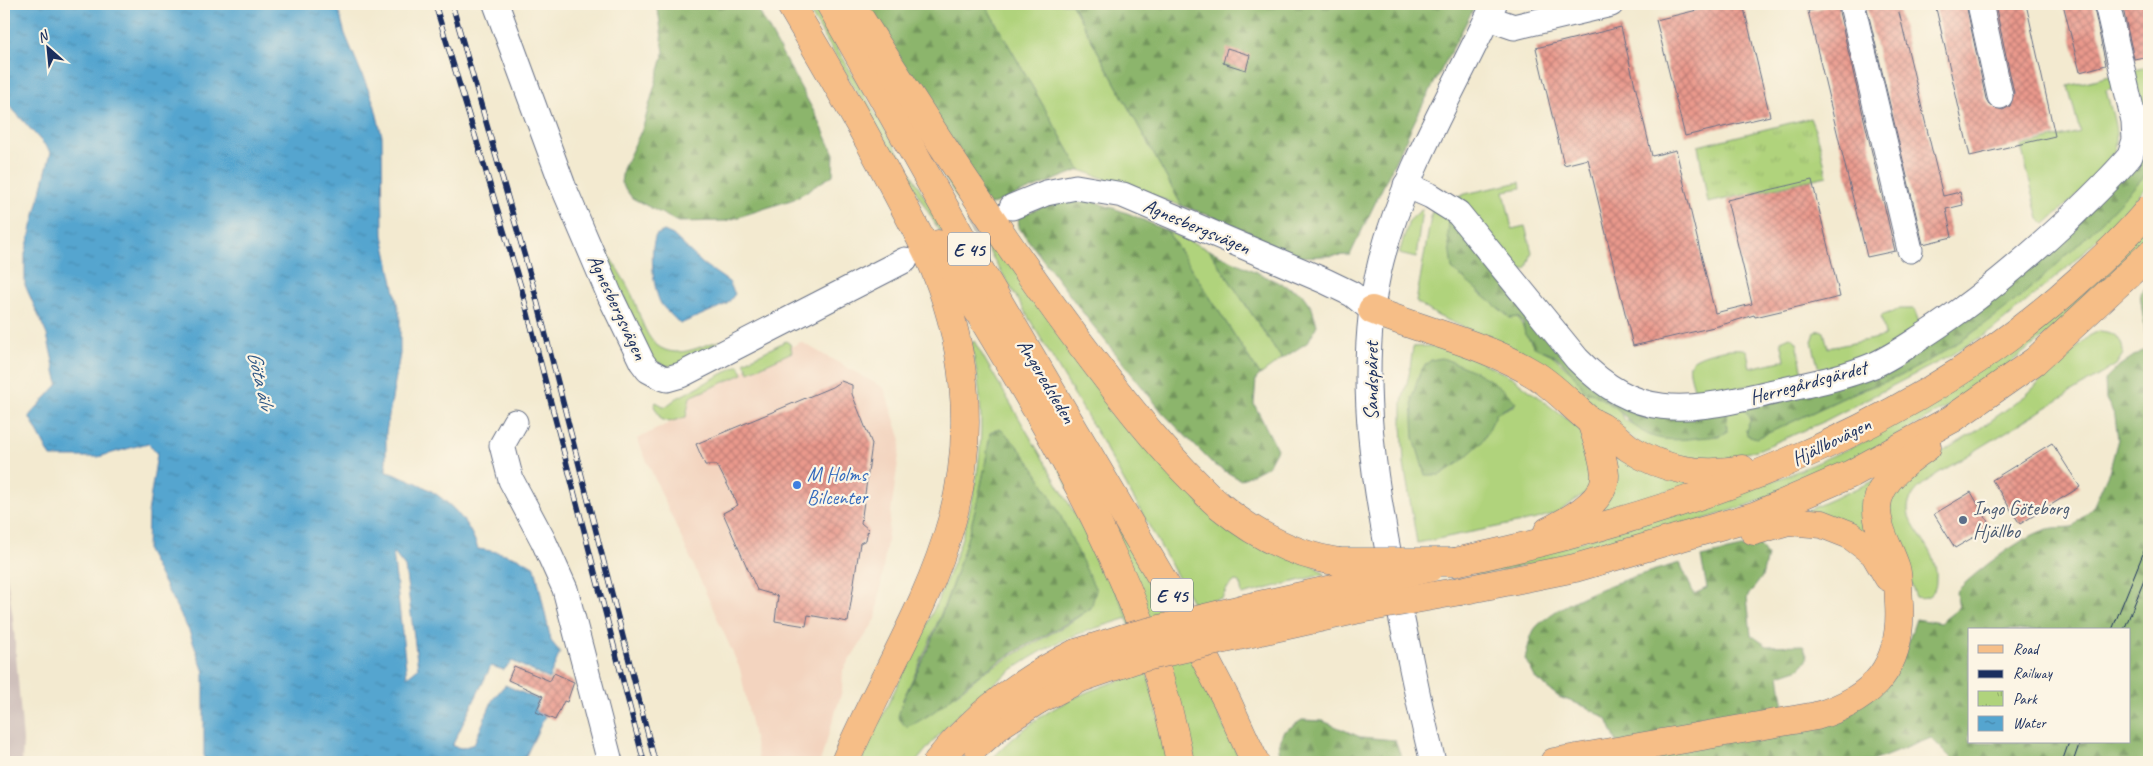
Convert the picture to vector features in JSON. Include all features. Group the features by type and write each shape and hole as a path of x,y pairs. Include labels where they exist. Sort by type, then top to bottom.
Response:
{"main road":[{"name":"E 45","path":"790,4 862,126 928,254 955,332 965,400 964,462 952,520 932,575 845,762"},
{"name":"Angeredsleden","path":"830,4 976,263 1171,594 1227,701 1255,762"},
{"path":"851,4 1016,255 1070,330 1150,433 1218,505 1236,519 1286,549 1319,559 1339,562 1455,562"},
{"path":"862,126 916,206 1070,469 1144,629 1162,682 1180,762"},
{"name":"Hjällbovägen","path":"1455,562 1509,551 1655,512 1803,457 1935,388 1986,356 2057,300 2101,260 2149,209"},
{"name":"Hjällbovägen","path":"1131,648 1355,610 1575,568 1754,516 1851,474 1952,419 2035,362 2149,254"},
{"path":"1372,310 1409,325 1484,349 1534,374 1591,421 1605,428 1630,449 1688,472 1735,471 1803,457"},
{"path":"1554,762 1807,718 1840,709 1863,696 1880,679 1892,661 1900,632 1897,570 1878,514 1878,501 1884,489 1892,475 1917,454 1988,408 2035,362"},
{"path":"1509,551 1568,521 1594,501 1605,477 1602,457 1591,421"},
{"path":"1575,568 1670,555 1788,521 1822,524 1850,535 1874,552 1887,576 1898,586"},
{"path":"958,762 1001,724 1038,700 1081,678 1131,648 1241,609 1455,562"},
{"path":"937,762 979,718 1017,687 1053,664 1076,653 1131,648"},
{"path":"978,762 1038,700"}],"street":[{"name":"Agnesbergsvägen","path":"496,4 562,186 610,296 642,362 655,374 667,379 681,375 905,260"},
{"name":"Sandspåret","path":"1432,762 1378,502 1369,400 1372,310 1381,262 1406,185 1491,11 1514,27 1611,4"},
{"path":"1980,4 2000,96"},
{"name":"Herregårdsgärdet","path":"1406,185 1431,196 1458,213 1577,359 1595,377 1623,396 1654,406 1690,407 1740,399 1814,382 1875,364 1962,312 2040,246 2130,156 2135,140 2134,121 2107,4"},
{"path":"1853,9 1910,250"},
{"name":"Agnesbergsvägen","path":"1012,207 1046,193 1076,187 1123,195 1325,281 1352,294 1372,310"},
{"path":"515,422 502,445 511,480 543,540 565,589 610,762"}],"shaded area":[{"path":"801,342 884,388 901,440 876,619 843,670 842,691 820,762 759,762 740,669 637,439 689,413 684,400"},
{"path":"4,557 13,618 23,741 22,762 4,762"}],"green space":[{"path":"655,4 755,4 819,121 834,154 833,175 794,199 726,221 678,222 632,198 621,183 623,169 643,127 664,53 659,16"},
{"path":"805,4 811,4 1103,499 1195,664 1241,762 1191,762 995,325"},
{"path":"862,4 985,4 1080,170 985,207"},
{"path":"985,4 1072,4 1182,206 1080,170"},
{"path":"1072,4 1476,4 1421,108 1350,255 1296,257 1225,221 1182,206"},
{"path":"2149,66 2149,111 2142,105 2134,72"},
{"path":"880,68 1156,452 1325,574 1242,595 1240,582 1235,581 1228,587 1222,598 1193,604 1093,426"},
{"path":"2113,76 2119,86 2106,90 2116,130 2115,149 2112,159 2106,169 2045,224 2039,219 2021,146 2080,132 2068,86"},
{"path":"1810,118 1819,140 1827,176 1708,203 1698,146"},
{"path":"2149,143 2149,171 2122,200 2035,284 1971,334 1937,356 1896,378 1853,393 1757,438 1747,435 1746,430 1751,419 1746,412 1746,408 1868,375 2140,156"},
{"path":"2149,171 2149,184 2120,217 2068,267 1991,331 1946,358 1821,423 1760,449 1729,458 1690,459 1644,447 1515,350 1438,316 1416,302 1432,211 1449,217 1479,293 1497,305 1510,318 1518,317 1533,346 1552,355 1577,377 1581,386 1618,409 1625,420 1652,436 1720,436 1726,409 1748,405 1751,423 1746,430 1747,434 1757,438 1852,394 1902,375 1971,334 2068,254"},
{"path":"1520,182 1521,188 1504,191 1512,229 1525,226 1532,252 1527,268 1519,271 1457,198 1465,194"},
{"path":"1081,197 1130,214 1167,231 1260,375 1256,379 1254,404 1277,449 1268,466 1241,480 1214,465 1163,413 1087,318 1019,228 1018,217 1059,200"},
{"path":"1422,209 1416,258 1399,254 1409,221"},
{"path":"1449,217 1593,386 1726,409 1727,432 1712,437 1661,439 1635,426 1612,404 1591,392 1586,393 1557,357 1533,346 1530,339 1525,335 1523,323 1518,317 1510,318 1452,269 1448,236"},
{"path":"2149,224 2149,240 2116,275 2064,322 1970,393 1856,460 1751,504 1640,540 1476,576 1475,572 1557,549 1784,477 1861,443 1949,392"},
{"path":"1167,231 1209,250 1282,359 1260,375"},
{"path":"603,250 607,252 626,284 646,331 657,345 665,350 681,352 720,341 682,365 666,366 651,359"},
{"path":"1209,250 1301,293 1312,308 1317,325 1308,342 1282,359"},
{"path":"2149,282 2149,762 1955,762 1931,738 1871,762 1625,762 1607,719 1586,707 1559,697 1536,679 1525,659 1537,626 1567,605 1585,596 1604,587 1680,563 1694,594 1707,588 1701,557 1759,544 1767,556 1762,577 1747,597 1751,635 1767,646 1803,645 1808,658 1800,668 1779,675 1786,720 1835,710 1904,655 1916,619 1940,623 1959,608 1956,592 1987,565 2012,547 2037,533 2051,528 2072,527 2094,505 2110,469 2118,439 2115,416 2106,399 2105,380 2119,366 2147,347 2140,293"},
{"path":"1900,309 1914,309 1920,325 1890,348 1825,371 1818,366 1812,342 1815,332 1820,330 1824,332 1828,348 1883,337 1885,335 1881,316"},
{"path":"2099,331 2113,334 2117,337 2123,348 2123,354 2116,365 1937,474 1923,484 1911,497 1908,509 1909,517 1933,559 1936,569 1933,592 1927,597 1916,597 1886,515 1898,483 1924,463 1975,432 2025,396 2089,336"},
{"path":"1790,337 1797,342 1803,374 1798,377 1696,395 1690,371 1690,364 1693,360 1717,351 1743,349 1747,351 1750,368 1785,360 1781,341"},
{"path":"786,341 790,344 792,352 749,372 744,362"},
{"path":"974,341 1096,550 1128,618 1073,636 1028,659 967,706 916,762 861,762 933,612 954,562 970,511 979,458 980,403 971,344","holes":["990,433 1091,608 1068,624 982,673 956,695 902,701 945,604 957,571 977,503"]},
{"path":"1430,346 1470,357 1512,377 1577,427 1587,439 1594,454 1589,491 1558,512 1537,519 1417,543 1404,464 1402,423 1402,402 1409,375 1413,347","holes":["1474,370 1515,405 1497,413"]},
{"path":"1442,358 1492,381 1516,403 1497,413 1483,441 1460,462 1440,475 1425,475 1414,438 1412,398 1421,369 1431,360"},
{"path":"739,365 743,374 690,397 686,417 669,422 661,419 654,406 656,402 665,407 677,398"},
{"path":"999,428 1029,461 1066,526 1096,590 1091,608 996,663 973,679 937,710 906,727 898,717 901,707 930,644 949,593 967,540 981,487 990,433"},
{"path":"1609,445 1691,484 1601,512"},
{"path":"1875,480 1873,537 1806,511"},
{"path":"1147,672 1170,762 989,762 1025,729 1061,705 1080,695"},
{"path":"1302,720 1323,721 1360,737 1395,740 1403,762 1282,762 1278,750 1283,732"}],"water":[{"name":"Göta älv","path":"4,4 337,4 345,34 374,103 382,136 383,235 400,317 400,354 386,432 386,472 416,482 443,499 464,521 478,549 508,555 535,567 551,641 560,652 549,679 512,661 504,670 491,666 452,746 462,748 474,744 493,699 505,685 539,700 535,710 545,716 523,762 204,762 204,672 189,631 147,551 148,513 157,454 148,443 98,457 51,457 29,416 58,384 47,335 25,285 25,254 51,152 9,105 4,95","holes":["393,552 405,567 418,668 407,677"]},
{"path":"664,231 673,235 703,264 729,282 735,294 727,304 680,324 663,307 658,298 652,259 656,235"}],"building":[{"path":"1722,4 1743,4 1770,116 1685,136 1656,20"},
{"path":"1840,4 1839,12 1895,251 1867,257 1808,11"},
{"path":"1866,4 1897,4 1943,196 1960,192 1963,205 1946,209 1952,237 1923,244"},
{"path":"1935,4 1966,4 1986,99 1990,106 2003,110 2010,106 2014,93 1995,4 2026,4 2055,136 1970,156"},
{"path":"2063,4 2093,4 2106,65 2080,72"},
{"path":"2122,4 2149,4 2149,56 2134,59"},
{"path":"1621,27 1652,156 1676,150 1715,313 1752,304 1727,200 1812,180 1840,297 1755,317 1754,315 1718,326 1633,346 1588,159 1564,165 1536,48"},
{"path":"1227,48 1250,55 1246,70 1223,63"},
{"name":"M Holms Bilcenter","path":"841,381 852,385 852,394 872,444 861,523 868,529 866,540 860,543 848,622 808,615 806,626 775,621 778,596 757,590 723,513 738,505 717,465 705,465 696,444 832,387"},
{"path":"2052,443 2080,487 2020,524 1992,480"},
{"name":"Ingo Göteborg Hjällbo","path":"1971,492 1991,527 1955,548 1934,514"},
{"path":"514,666 550,681 554,673 574,682 567,702 564,701 555,720 536,712 543,696 508,680"}],"tunnel":[{"path":"941,242 1008,209"}],"tram line":[{"path":"2113,628 2149,539"},
{"path":"2125,628 2149,568"},
{"path":"2062,762 2068,744"},
{"path":"2073,762 2079,744"}],"railway":[{"path":"435,4 521,287 644,762"},
{"path":"452,4 533,285 655,762"}],"place":[{"name":"M Holms Bilcenter","path":"797,485"},
{"name":"Ingo Göteborg Hjällbo","path":"1963,520"}]}
